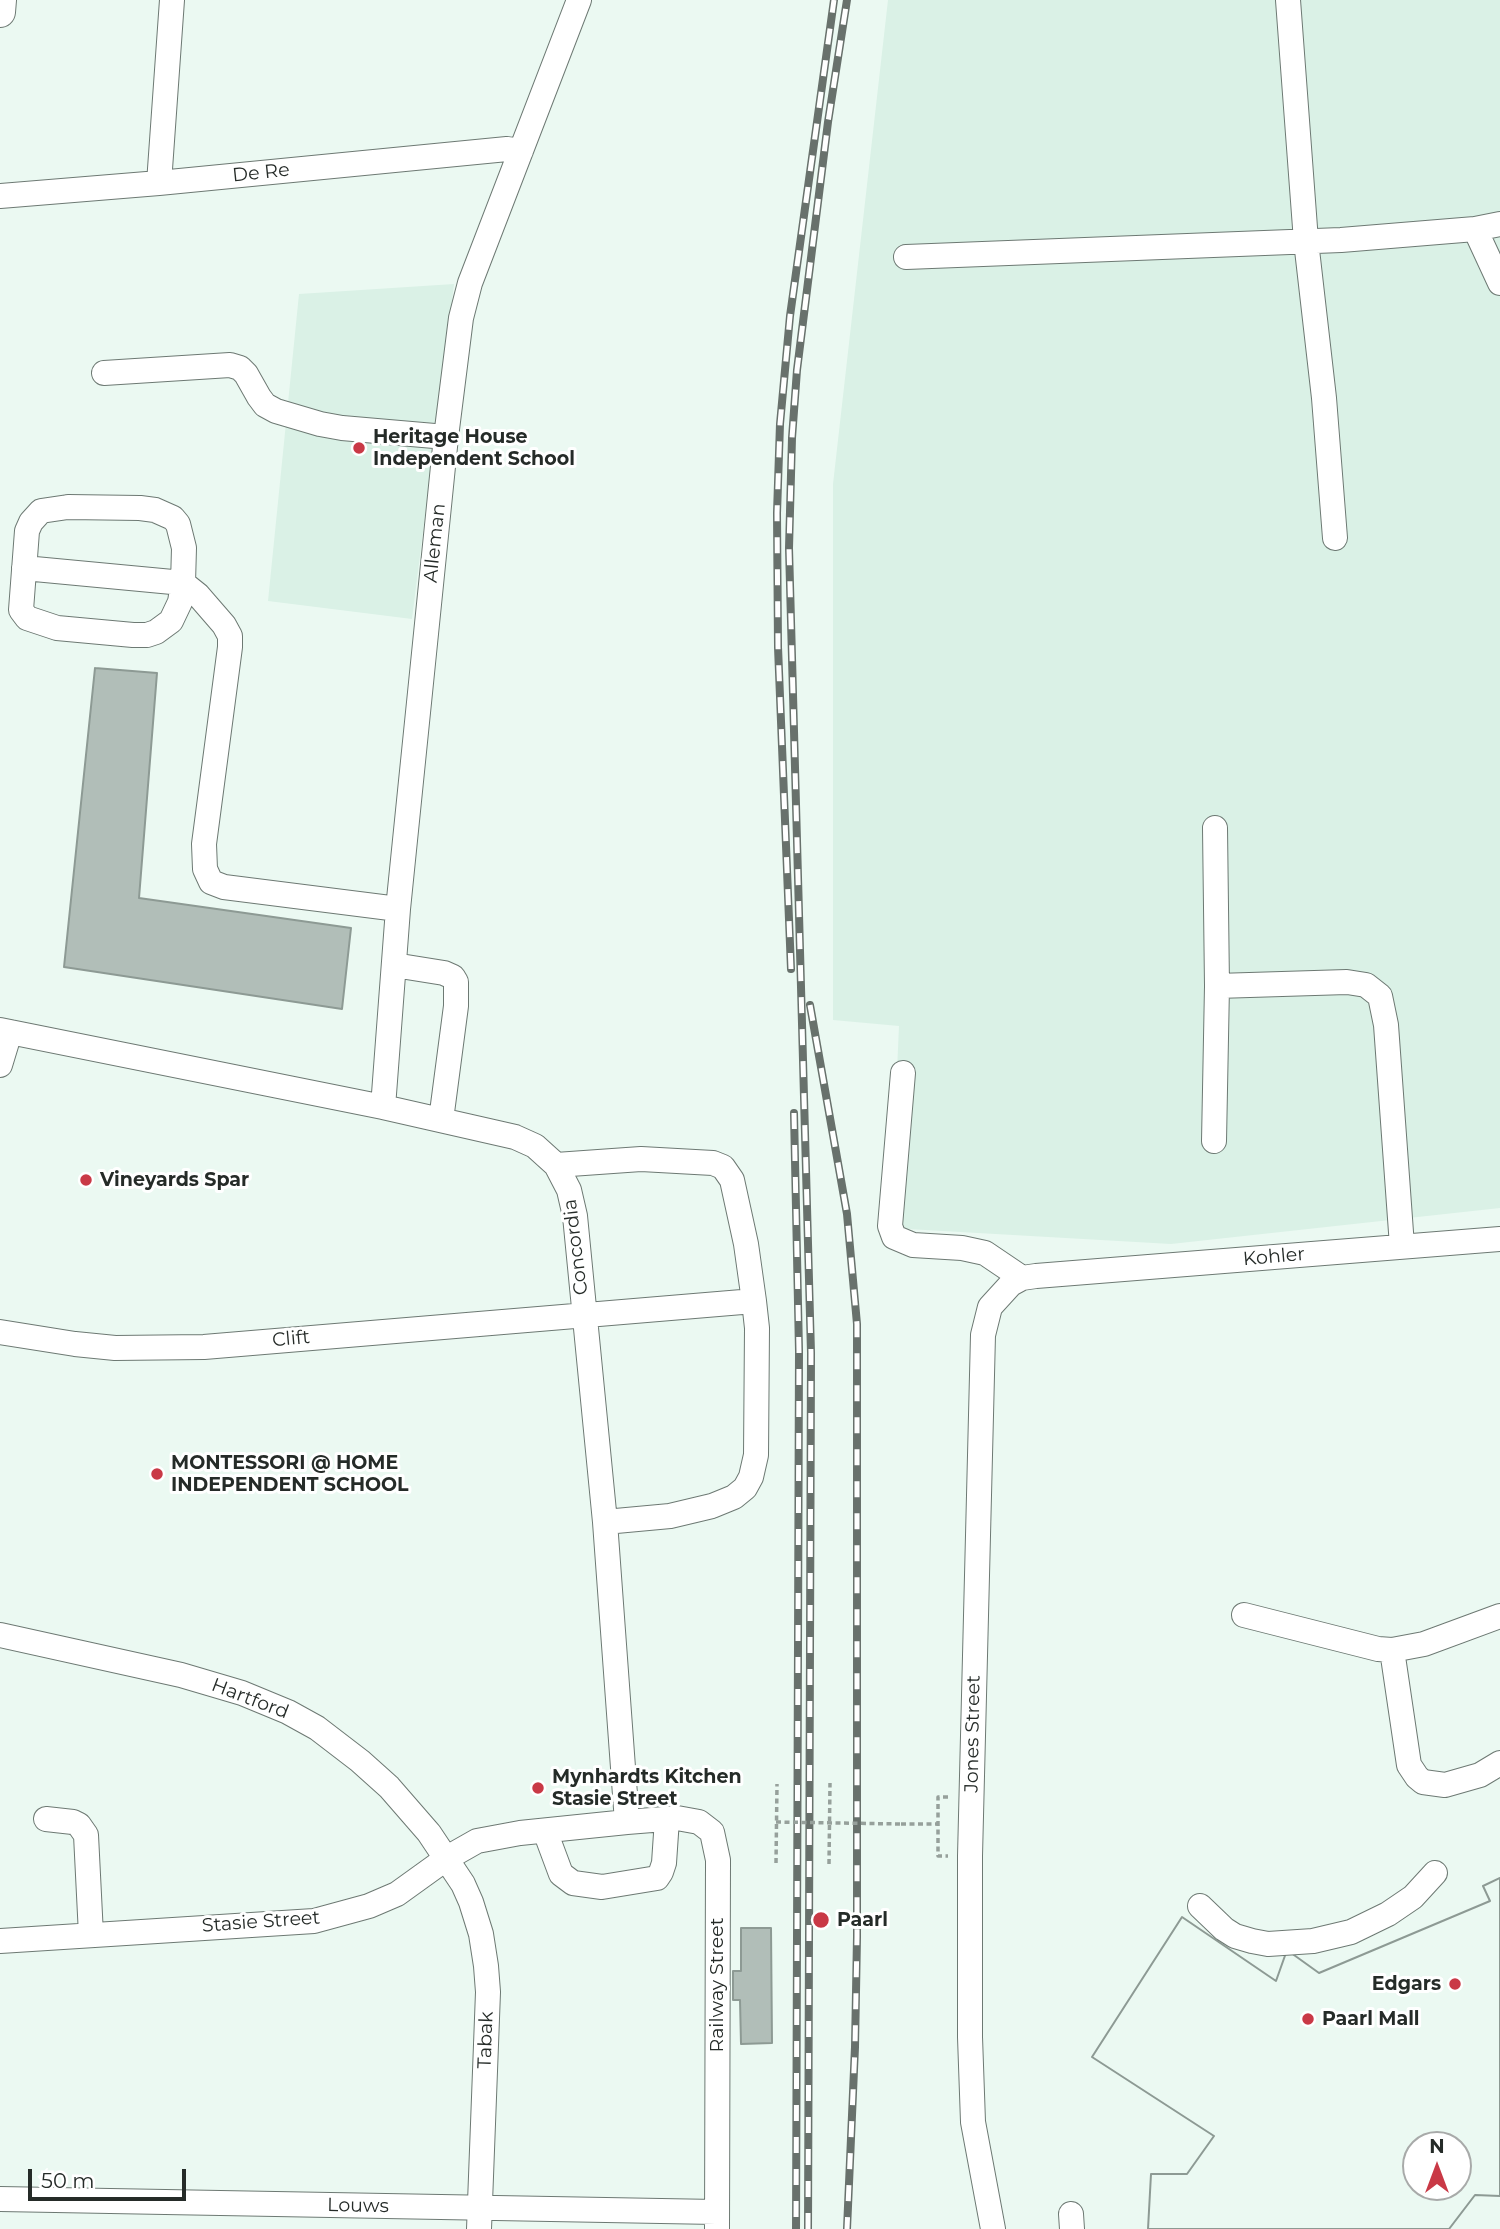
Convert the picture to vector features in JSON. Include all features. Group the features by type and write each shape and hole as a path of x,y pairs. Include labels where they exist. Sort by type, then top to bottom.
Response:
{"main road":[{"path":"0,10 1,0"}],"street":[{"path":"159,183 172,0"},
{"name":"Alleman","path":"383,1107 398,909 456,349 465,299 579,0"},
{"path":"1288,0 1306,241 1324,398 1335,538"},
{"name":"De Re","path":"0,196 508,149 522,151"},
{"path":"906,257 1306,241 1475,229 1500,223"},
{"path":"1475,229 1500,283"},
{"path":"104,373 229,365 240,368 265,405 276,411 342,428 446,437"},
{"path":"68,507 140,508 166,514 178,524 184,548 183,583 180,602 171,621 147,635 57,628 27,618 21,610 27,531 41,511 68,507"},
{"path":"24,568 183,583 216,614 229,636 204,844 205,870 211,882 224,887 398,909"},
{"path":"1214,1141 1217,986 1215,828"},
{"path":"394,965 444,973 453,977 456,982 456,1006 441,1120"},
{"path":"1217,986 1347,982 1366,985 1378,993 1386,1025 1402,1246"},
{"path":"0,1065 5,1031"},
{"name":"Concordia","path":"5,1031 383,1107 515,1137 535,1146 556,1165 569,1190 575,1216 605,1522 627,1822"},
{"path":"903,1073 890,1226 894,1237 913,1245 962,1248 985,1253 1022,1278"},
{"path":"556,1165 641,1159 713,1163 723,1167 732,1180 746,1244 754,1301 757,1328 756,1455 751,1478 745,1488 734,1497 712,1506 670,1516 605,1522"},
{"name":"Kohler","path":"1022,1278 1500,1238"},
{"name":"Jones Street","path":"993,2229 973,2122 970,2037 970,1856 983,1335 990,1307 1011,1284 1022,1278"},
{"name":"Clift","path":"0,1332 75,1344 159,1348 754,1301"},
{"path":"1244,1615 1378,1649 1392,1650 1424,1644 1500,1616"},
{"name":"Hartford","path":"0,1634 180,1675 242,1693 288,1712 317,1728 389,1787 447,1858"},
{"path":"1392,1650 1409,1765 1417,1777 1423,1782 1445,1785 1480,1775 1500,1763"},
{"path":"46,1819 73,1822 79,1825 86,1835 91,1935"},
{"path":"545,1830 561,1874 573,1883 602,1887 657,1878 664,1863 667,1819"},
{"name":"Railway Street","path":"627,1822 688,1819 707,1826 712,1832 718,1860 717,2220"},
{"name":"Stasie Street","path":"0,1941 314,1921 369,1906 397,1894 447,1858 477,1841 545,1830 627,1822"},
{"name":"Tabak","path":"447,1858 471,1902 481,1934 486,1966 488,1992 480,2218"},
{"path":"1200,1906 1230,1933 1252,1941 1268,1944 1313,1941 1351,1932 1388,1914 1413,1897 1435,1873"},
{"name":"Louws","path":"0,2199 480,2218 717,2220"}],"path":[{"path":"830,1783 830,1864"},
{"path":"776,1863 777,1784"},
{"path":"776,1822 938,1824"}],"shaded area":[{"path":"888,0 1500,0 1500,1208 1171,1244 890,1228 899,1026 833,1020 833,484"},
{"name":"Heritage House Independent School","path":"454,284 412,619 268,601 299,294"}],"building":[{"path":"95,668 157,673 139,898 351,928 342,1009 64,967"},
{"name":"Paarl Mall","path":"1500,1878 1500,2196 1475,2195 1472,2199 1472,2131 1402,2131 1402,2201 1470,2201 1449,2229 1148,2229 1151,2174 1187,2174 1214,2136 1092,2057 1182,1917 1276,1981 1287,1950 1319,1973 1490,1901 1483,1886"},
{"name":"Paarl Mall","path":"1500,1878 1500,2196 1475,2195 1472,2199 1472,2131 1402,2131 1402,2201 1470,2201 1449,2229 1148,2229 1151,2174 1187,2174 1214,2136 1092,2057 1182,1917 1276,1981 1287,1950 1319,1973 1490,1901 1483,1886"},
{"path":"741,1928 771,1928 772,2043 741,2044 740,2000 733,2000 733,1971 741,1971"}],"railway":[{"path":"791,969 778,647 777,513 780,424 790,316 834,0"},
{"path":"808,2229 811,1353 789,548 797,370 828,122 847,0"},
{"path":"810,1005 847,1214 857,1324 857,1937 847,2229"},
{"path":"794,1113 799,1351 796,2229"}],"place":[{"name":"Heritage House Independent School","path":"359,448"},
{"name":"Vineyards Spar","path":"86,1180"},
{"name":"MONTESSORI @ HOME INDEPENDENT SCHOOL","path":"157,1474"},
{"name":"Mynhardts Kitchen Stasie Street","path":"538,1788"},
{"name":"Paarl","path":"821,1920"},
{"name":"Edgars","path":"1455,1984"},
{"name":"Paarl Mall","path":"1308,2019"}]}
